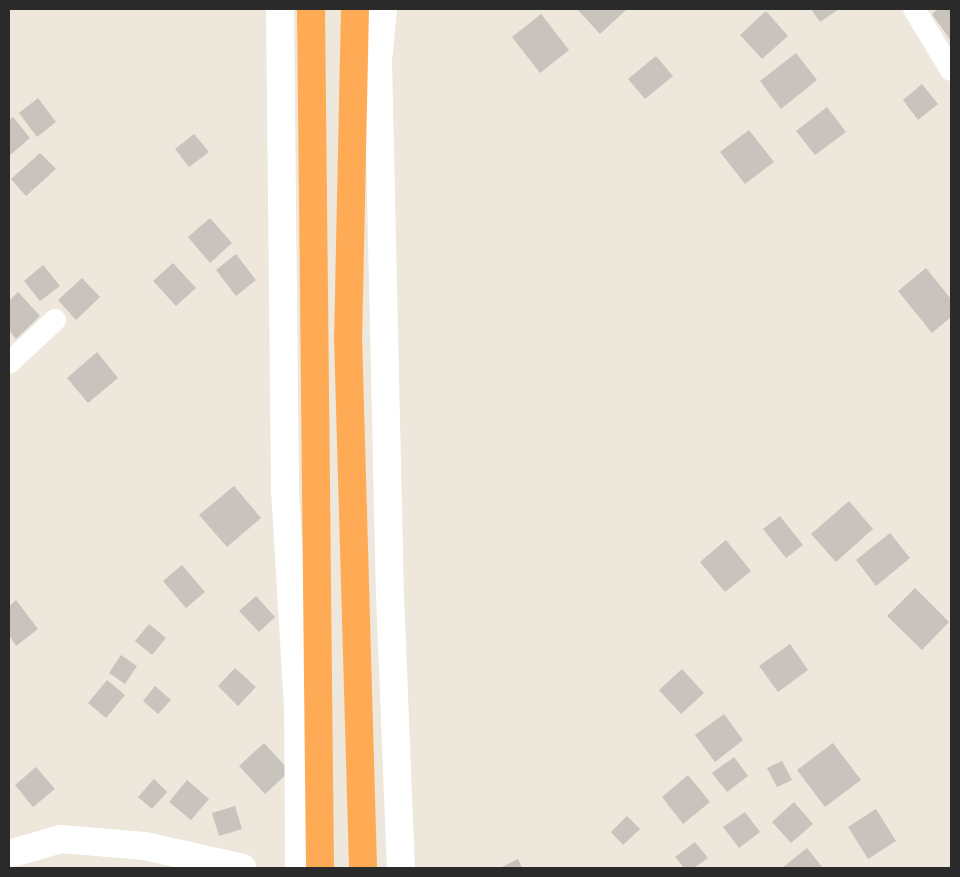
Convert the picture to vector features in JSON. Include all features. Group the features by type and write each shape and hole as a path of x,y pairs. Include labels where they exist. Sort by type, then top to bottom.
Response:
{"highway":[{"path":"311,9 320,868"},
{"path":"356,9 348,336 363,868"}],"street":[{"path":"280,9 285,489 298,705 299,868"},
{"path":"383,9 378,61 390,596 401,868"},
{"path":"914,9 951,70"},
{"path":"9,363 55,320"},
{"path":"9,854 61,839 145,846 243,868"}],"building":[{"path":"577,9 627,9 600,34"},
{"path":"811,9 839,9 820,22"},
{"path":"938,9 951,9 951,41 932,14"},
{"path":"766,11 788,36 762,59 740,35"},
{"path":"541,14 569,50 540,73 512,37"},
{"path":"796,53 817,80 781,109 760,81"},
{"path":"656,56 673,76 645,99 628,79"},
{"path":"922,84 938,104 918,120 903,100"},
{"path":"38,98 56,122 37,137 19,113"},
{"path":"827,107 846,132 815,155 796,131"},
{"path":"13,117 30,138 9,156 9,120"},
{"path":"749,130 774,162 745,184 720,152"},
{"path":"194,134 209,152 189,167 175,149"},
{"path":"40,153 56,169 26,196 11,179"},
{"path":"210,218 232,243 210,263 188,237"},
{"path":"236,254 256,280 236,296 216,270"},
{"path":"173,263 196,288 176,306 153,281"},
{"path":"43,265 60,286 40,301 24,281"},
{"path":"926,268 951,299 951,317 932,333 898,291"},
{"path":"82,278 100,297 76,320 58,300"},
{"path":"18,292 40,316 16,339 9,330 9,301"},
{"path":"97,352 118,378 88,403 67,378"},
{"path":"234,486 261,518 227,547 199,515"},
{"path":"849,501 873,529 836,562 811,534"},
{"path":"780,516 803,545 786,558 763,529"},
{"path":"890,533 910,558 876,586 856,560"},
{"path":"726,540 751,571 725,592 700,562"},
{"path":"182,565 205,592 186,608 163,581"},
{"path":"915,588 949,622 922,650 887,616"},
{"path":"256,596 275,617 259,632 239,611"},
{"path":"16,600 38,629 16,646 9,635 9,606"},
{"path":"149,624 166,638 152,655 135,641"},
{"path":"790,644 808,670 778,692 759,666"},
{"path":"121,655 137,666 125,684 109,673"},
{"path":"235,668 256,687 238,706 218,686"},
{"path":"682,669 704,693 681,714 659,690"},
{"path":"107,680 125,695 106,718 88,703"},
{"path":"155,686 171,700 158,714 143,701"},
{"path":"724,714 743,740 715,762 695,735"},
{"path":"264,743 290,771 265,794 239,766"},
{"path":"833,743 861,780 825,807 797,770"},
{"path":"734,757 748,776 727,792 712,773"},
{"path":"782,761 792,780 777,787 767,768"},
{"path":"36,767 55,789 33,807 15,785"},
{"path":"688,775 710,802 683,824 662,797"},
{"path":"154,779 167,792 152,809 138,797"},
{"path":"187,780 209,799 191,820 169,802"},
{"path":"794,802 813,824 791,843 772,822"},
{"path":"235,806 242,829 219,836 212,813"},
{"path":"876,809 896,841 868,859 848,827"},
{"path":"745,812 760,832 739,848 723,827"},
{"path":"627,816 640,829 623,845 611,832"},
{"path":"695,842 708,858 694,868 684,868 675,857"},
{"path":"807,848 823,868 782,868"},
{"path":"518,859 522,868 500,868"}]}
